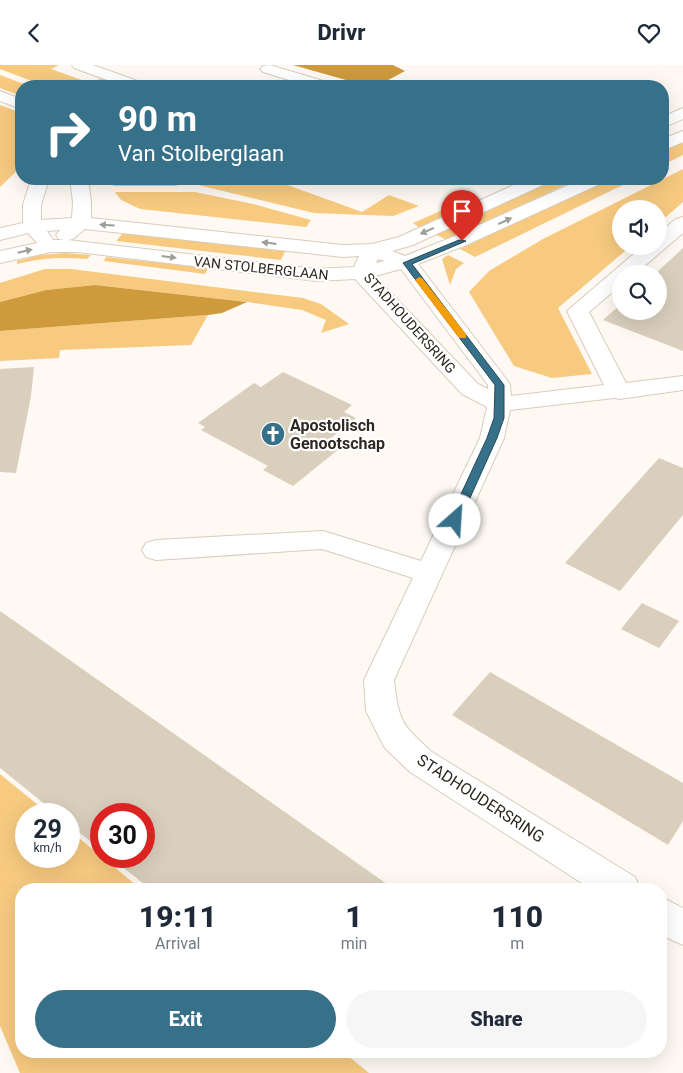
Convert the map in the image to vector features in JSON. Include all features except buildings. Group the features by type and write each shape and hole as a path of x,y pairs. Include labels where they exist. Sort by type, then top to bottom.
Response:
{"street":[{"path":"79,65 114,80"},
{"path":"268,69 305,80"},
{"path":"0,96 15,102"},
{"path":"669,120 683,113"},
{"path":"669,143 683,136"},
{"path":"38,185 32,205 32,226 51,246 81,223 82,202 80,185"},
{"name":"VAN STOLBERGLAAN","path":"0,234 32,226 81,223 326,249 372,250 406,241 528,185"},
{"name":"VAN STOLBERGLAAN","path":"0,257 51,246 103,249 316,275 340,276 407,263 448,248 583,185"},
{"path":"667,236 683,223"},
{"name":"STADHOUDERSRING","path":"500,404 470,389 361,273 372,250 407,263 499,385 500,404 499,418 492,438 380,680 382,711 396,739 421,762 613,883"},
{"path":"633,265 644,255"},
{"path":"612,282 578,311 619,392"},
{"path":"500,404 619,392 683,383"},
{"path":"156,550 323,540 429,573"},
{"path":"667,918 683,928"}],"shaded area":[{"path":"0,65 59,65 51,69 82,80 29,80 0,69"},
{"path":"293,65 393,65 405,71 388,80 346,80"},
{"path":"0,75 15,81 15,94 0,88"},
{"path":"0,105 15,111 15,173 0,187"},
{"path":"683,142 683,155 669,162 669,149"},
{"path":"683,169 683,202 667,216 667,200 621,200 651,185 669,185 669,176"},
{"path":"113,185 178,186 113,186"},
{"path":"198,185 288,185 362,212 389,195 419,206 393,216 314,213"},
{"path":"539,185 565,185 448,240 434,234"},
{"path":"593,185 623,185 475,257 460,249"},
{"path":"115,192 195,192 253,204 311,220 306,227 140,209 121,200"},
{"path":"459,203 465,207 420,228 413,223"},
{"path":"612,204 612,255 620,255 558,308 592,374 552,378 514,366 469,292 489,271 543,239"},
{"path":"123,233 285,251 281,260 116,241"},
{"path":"65,253 91,255 87,259 35,260 17,264 17,261 40,255"},
{"path":"448,255 464,263 456,269 450,285 442,259"},
{"path":"106,257 208,268 205,274 104,261"},
{"path":"45,269 71,269 303,298 321,304 349,324 321,333 326,320 302,310 95,285 46,290 0,302 0,283"},
{"path":"95,285 247,302 222,313 208,315 0,331 0,302 46,290"},
{"path":"208,315 191,345 60,350 59,358 0,361 0,331"},
{"path":"0,774 36,803 15,803 15,868 80,868 80,839 90,847 90,868 115,868 134,883 15,883 15,1058 351,1058 369,1073 20,1073 0,1026"}],"slow traffic":[{"path":"419,280 462,336"}],"place":[{"name":"Apostolisch Genootschap","path":"273,434"}],"route":[{"path":"455,520 499,418 499,385 407,263 462,241"}]}
